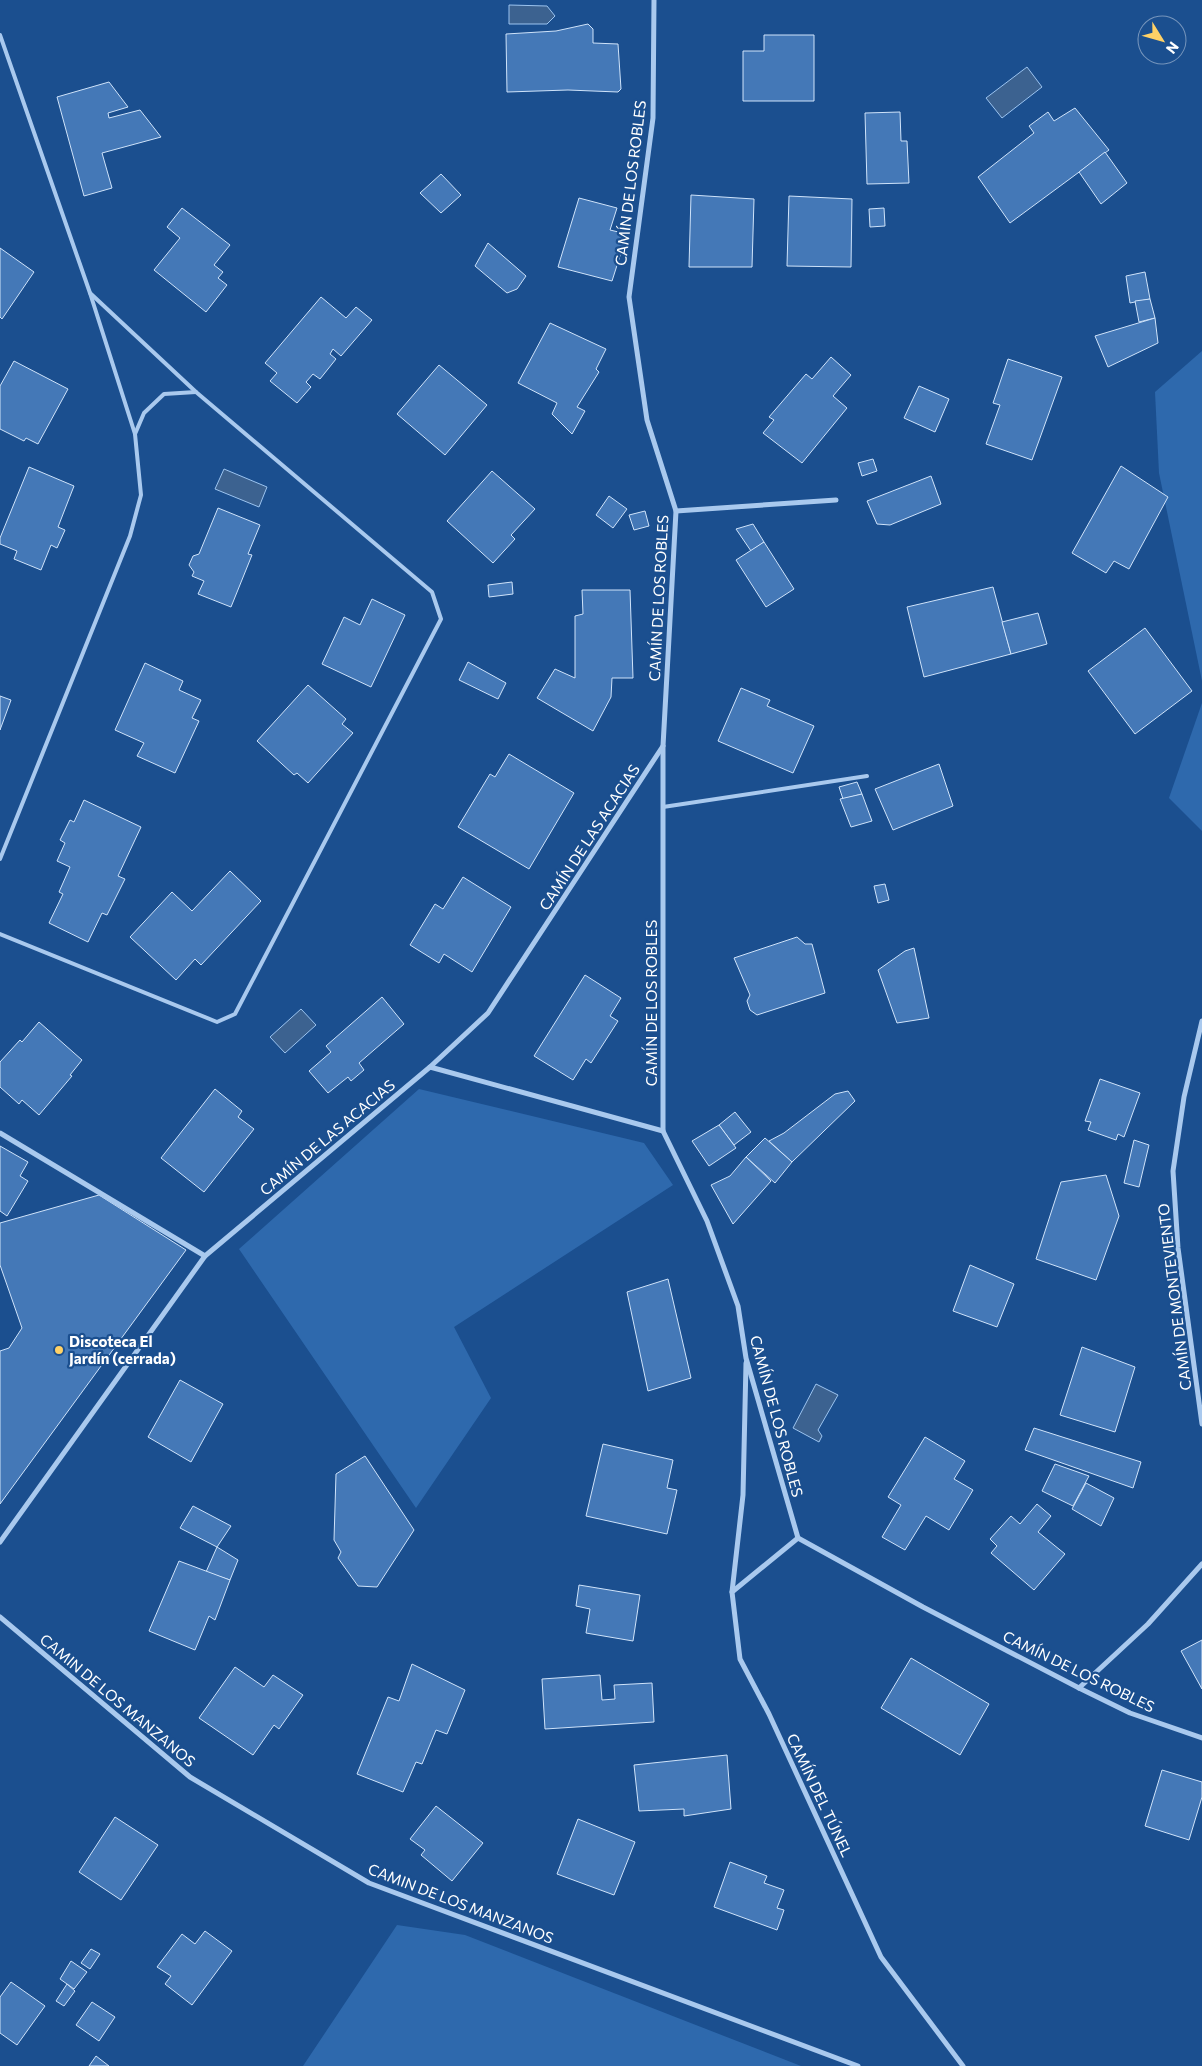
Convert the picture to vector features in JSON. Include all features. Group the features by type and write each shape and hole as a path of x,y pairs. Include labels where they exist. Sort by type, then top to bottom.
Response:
{"street":[{"name":"CAMÍN DE LOS ROBLES","path":"654,0 653,118 629,297 646,420 676,511 663,746 663,1131 707,1221 738,1306 746,1358 798,1538 923,1607 1079,1688 1130,1713 1202,1738"},
{"path":"676,511 836,500"},
{"name":"CAMÍN DE LAS ACACIAS","path":"0,1542 205,1256 430,1067 488,1013 663,746"},
{"name":"CAMÍN DE MONTEVIENTO","path":"1202,1021 1184,1097 1173,1171 1178,1248 1202,1424"},
{"path":"430,1067 663,1131"},
{"path":"0,1132 205,1256"},
{"name":"CAMÍN DEL TÚNEL","path":"746,1358 743,1495 732,1592 740,1659 769,1714 881,1957 964,2066"},
{"path":"732,1592 798,1538"},
{"path":"1079,1688 1148,1624 1202,1564"},
{"name":"CAMIN DE LOS MANZANOS","path":"0,1617 190,1778 369,1883 858,2066"}],"lane":[{"path":"0,35 90,293 134,434 140,495 130,536 0,859"},
{"path":"0,934 217,1022 235,1014 441,619 432,592 196,392 90,293"},
{"path":"134,434 144,412 164,394 196,392"},
{"path":"663,807 867,776"}],"shaded area":[{"path":"509,5 547,6 555,16 547,24 509,24"},
{"path":"1027,67 1042,87 1002,118 986,98"},
{"path":"1202,351 1202,681 1159,473 1155,392"},
{"path":"224,469 267,487 259,507 215,489"},
{"path":"1202,703 1202,831 1169,798"},
{"path":"301,1009 316,1025 285,1053 270,1037"},
{"path":"419,1089 644,1143 673,1185 454,1327 491,1398 416,1508 239,1249"},
{"path":"816,1384 838,1395 818,1430 822,1436 819,1442 793,1428"},
{"path":"397,1925 465,1935 801,2066 303,2066"}],"building":[{"path":"588,24 593,29 593,43 618,44 621,89 618,92 568,90 507,92 506,34 556,31"},
{"path":"764,35 814,35 814,101 743,101 743,51 764,51"},
{"path":"109,82 128,107 108,113 109,118 140,110 161,137 102,153 112,188 84,196 57,97"},
{"path":"1075,108 1109,150 1010,223 978,177 1034,133 1029,126 1048,112 1054,121"},
{"path":"900,112 901,141 907,141 909,183 867,184 865,113"},
{"path":"1105,152 1127,183 1101,204 1079,172"},
{"path":"441,174 461,195 441,213 420,193"},
{"path":"691,195 754,199 752,267 689,267"},
{"path":"789,196 852,199 851,267 787,266"},
{"path":"579,198 617,208 610,230 627,234 612,281 558,267"},
{"path":"182,208 230,245 214,265 223,272 218,278 227,285 206,312 154,270 180,238 167,227"},
{"path":"884,208 885,226 870,227 869,209"},
{"path":"488,243 526,276 517,289 507,293 475,266"},
{"path":"0,248 34,272 2,319 0,317"},
{"path":"1145,272 1150,299 1130,303 1126,276"},
{"path":"321,297 346,318 356,307 372,320 341,356 333,349 330,354 336,359 320,379 313,374 306,382 311,387 297,403 270,381 277,373 265,363"},
{"path":"1150,299 1155,318 1139,322 1135,301"},
{"path":"1155,318 1158,343 1108,367 1095,336"},
{"path":"550,323 606,349 596,369 599,372 577,407 585,411 572,434 552,414 557,403 518,383"},
{"path":"831,357 851,375 833,396 847,408 802,463 763,433 774,420 769,417 806,374 812,379"},
{"path":"1008,359 1062,377 1032,460 986,444 1000,405 993,403"},
{"path":"14,361 68,389 38,444 26,438 24,441 0,429 0,386"},
{"path":"439,365 487,405 445,455 397,414"},
{"path":"919,386 949,399 935,432 904,418"},
{"path":"873,459 877,471 862,476 858,463"},
{"path":"1121,466 1168,497 1129,569 1114,561 1106,573 1072,553"},
{"path":"29,467 74,486 58,527 65,530 57,548 51,545 41,570 14,559 17,551 0,544 0,538"},
{"path":"492,471 535,509 511,535 515,539 493,563 447,521"},
{"path":"931,476 941,504 890,525 877,524 867,501"},
{"path":"609,496 627,509 613,528 596,515"},
{"path":"218,508 260,525 248,554 252,555 231,607 198,594 204,581 192,576 194,572 189,565 193,556 199,554"},
{"path":"645,511 649,526 634,530 629,515"},
{"path":"753,524 764,542 751,551 736,529"},
{"path":"764,542 794,589 766,607 736,560"},
{"path":"512,582 513,594 489,597 488,585"},
{"path":"993,587 1011,654 924,677 907,607"},
{"path":"582,590 630,590 633,678 612,678 611,697 593,731 537,698 555,669 575,678 575,616 583,614"},
{"path":"372,599 405,615 371,687 322,664 344,617 360,625"},
{"path":"1038,613 1047,644 1011,654 1002,622"},
{"path":"1145,628 1192,691 1135,734 1088,671"},
{"path":"468,662 506,683 498,699 459,680"},
{"path":"145,663 183,681 179,690 201,700 192,718 199,721 175,773 137,756 144,743 115,730"},
{"path":"308,685 346,719 342,724 353,733 308,783 297,773 294,775 257,741"},
{"path":"741,688 770,700 767,706 814,726 793,773 718,741"},
{"path":"0,696 11,700 0,730"},
{"path":"509,754 574,793 529,869 458,827 490,774 495,777"},
{"path":"939,764 953,806 893,830 875,789"},
{"path":"857,782 862,794 843,799 839,787"},
{"path":"862,794 872,821 851,827 840,799"},
{"path":"84,800 141,827 118,876 125,879 107,915 102,913 88,942 49,923 63,894 59,892 70,867 57,861 65,843 60,840 70,820 74,822"},
{"path":"230,871 261,901 201,965 195,959 176,980 130,937 172,892 192,911"},
{"path":"463,877 511,907 472,972 444,954 439,963 410,945 435,904 443,909"},
{"path":"885,884 889,900 878,903 874,886"},
{"path":"797,937 805,944 812,944 825,993 757,1015 750,1010 747,1001 750,995 734,958"},
{"path":"914,948 929,1018 897,1023 878,970 905,951"},
{"path":"585,975 621,998 610,1016 618,1021 591,1063 586,1059 573,1080 534,1056"},
{"path":"382,997 404,1024 359,1063 364,1070 351,1081 348,1077 328,1093 309,1071 331,1052 326,1046"},
{"path":"39,1022 82,1060 70,1075 72,1076 39,1115 22,1100 19,1104 0,1087 0,1062 20,1040 22,1042"},
{"path":"1100,1079 1140,1093 1124,1137 1118,1134 1116,1140 1088,1130 1091,1122 1085,1121"},
{"path":"215,1089 242,1111 238,1117 254,1129 204,1192 161,1158"},
{"path":"848,1091 855,1101 792,1162 769,1141 784,1133 835,1094"},
{"path":"735,1112 751,1132 734,1145 719,1125"},
{"path":"719,1125 736,1148 709,1166 692,1141"},
{"path":"765,1138 792,1162 775,1183 746,1157"},
{"path":"1134,1140 1149,1145 1139,1187 1124,1183"},
{"path":"0,1146 28,1162 20,1176 28,1181 7,1216 0,1211"},
{"path":"746,1157 771,1181 733,1224 711,1185 730,1176"},
{"path":"1106,1175 1119,1216 1096,1280 1036,1259 1061,1182"},
{"name":"Discoteca El Jardín (cerrada)","path":"99,1195 186,1250 0,1504 0,1351 9,1348 22,1328 0,1265 0,1223"},
{"path":"970,1265 1014,1284 997,1327 953,1311"},
{"path":"668,1279 691,1378 648,1391 627,1292"},
{"path":"1082,1347 1135,1367 1115,1432 1060,1415"},
{"path":"180,1380 223,1404 191,1462 148,1437"},
{"path":"1034,1428 1141,1462 1133,1488 1025,1450"},
{"path":"925,1437 965,1461 954,1479 973,1490 949,1530 926,1516 905,1550 882,1537 901,1505 888,1497"},
{"path":"603,1444 673,1460 667,1488 677,1490 667,1534 586,1516"},
{"path":"365,1456 414,1530 377,1587 358,1586 338,1558 341,1552 334,1540 336,1474"},
{"path":"1055,1464 1089,1476 1073,1506 1042,1491"},
{"path":"1086,1483 1114,1498 1101,1526 1072,1509"},
{"path":"1037,1504 1051,1516 1038,1532 1065,1554 1034,1590 991,1553 997,1546 990,1539 1011,1516 1020,1524"},
{"path":"193,1506 231,1526 217,1547 180,1528"},
{"path":"217,1547 238,1560 230,1580 206,1572"},
{"path":"179,1561 230,1580 215,1620 209,1616 195,1650 149,1631"},
{"path":"579,1585 640,1595 633,1641 586,1633 590,1609 576,1606"},
{"path":"1202,1640 1202,1689 1181,1651"},
{"path":"911,1658 989,1704 960,1755 881,1708"},
{"path":"412,1664 465,1690 447,1734 436,1730 422,1764 416,1762 403,1792 357,1774 388,1697 399,1701"},
{"path":"235,1667 264,1687 273,1675 303,1695 279,1729 274,1725 253,1755 199,1718"},
{"path":"600,1675 602,1700 615,1699 614,1685 652,1683 654,1722 545,1729 542,1679"},
{"path":"727,1755 731,1809 684,1816 684,1809 639,1811 634,1765"},
{"path":"1162,1770 1202,1782 1202,1797 1189,1840 1145,1826"},
{"path":"436,1806 483,1843 452,1881 421,1855 425,1850 410,1839"},
{"path":"115,1817 158,1845 121,1900 79,1872"},
{"path":"578,1819 635,1842 614,1895 557,1874"},
{"path":"730,1862 767,1876 764,1883 784,1890 777,1908 784,1910 777,1930 714,1907"},
{"path":"205,1931 232,1951 192,2005 165,1984 171,1976 157,1967 182,1934 195,1944"},
{"path":"91,1949 100,1954 90,1969 81,1963"},
{"path":"71,1961 87,1972 74,1989 60,1979"},
{"path":"11,1982 45,2006 17,2045 0,2033 0,1997"},
{"path":"67,1984 75,1991 64,2006 56,2001"},
{"path":"92,2002 115,2017 99,2041 76,2025"},
{"path":"96,2056 109,2066 89,2066"}],"place":[{"name":"Discoteca El Jardín (cerrada)","path":"59,1350"}]}
